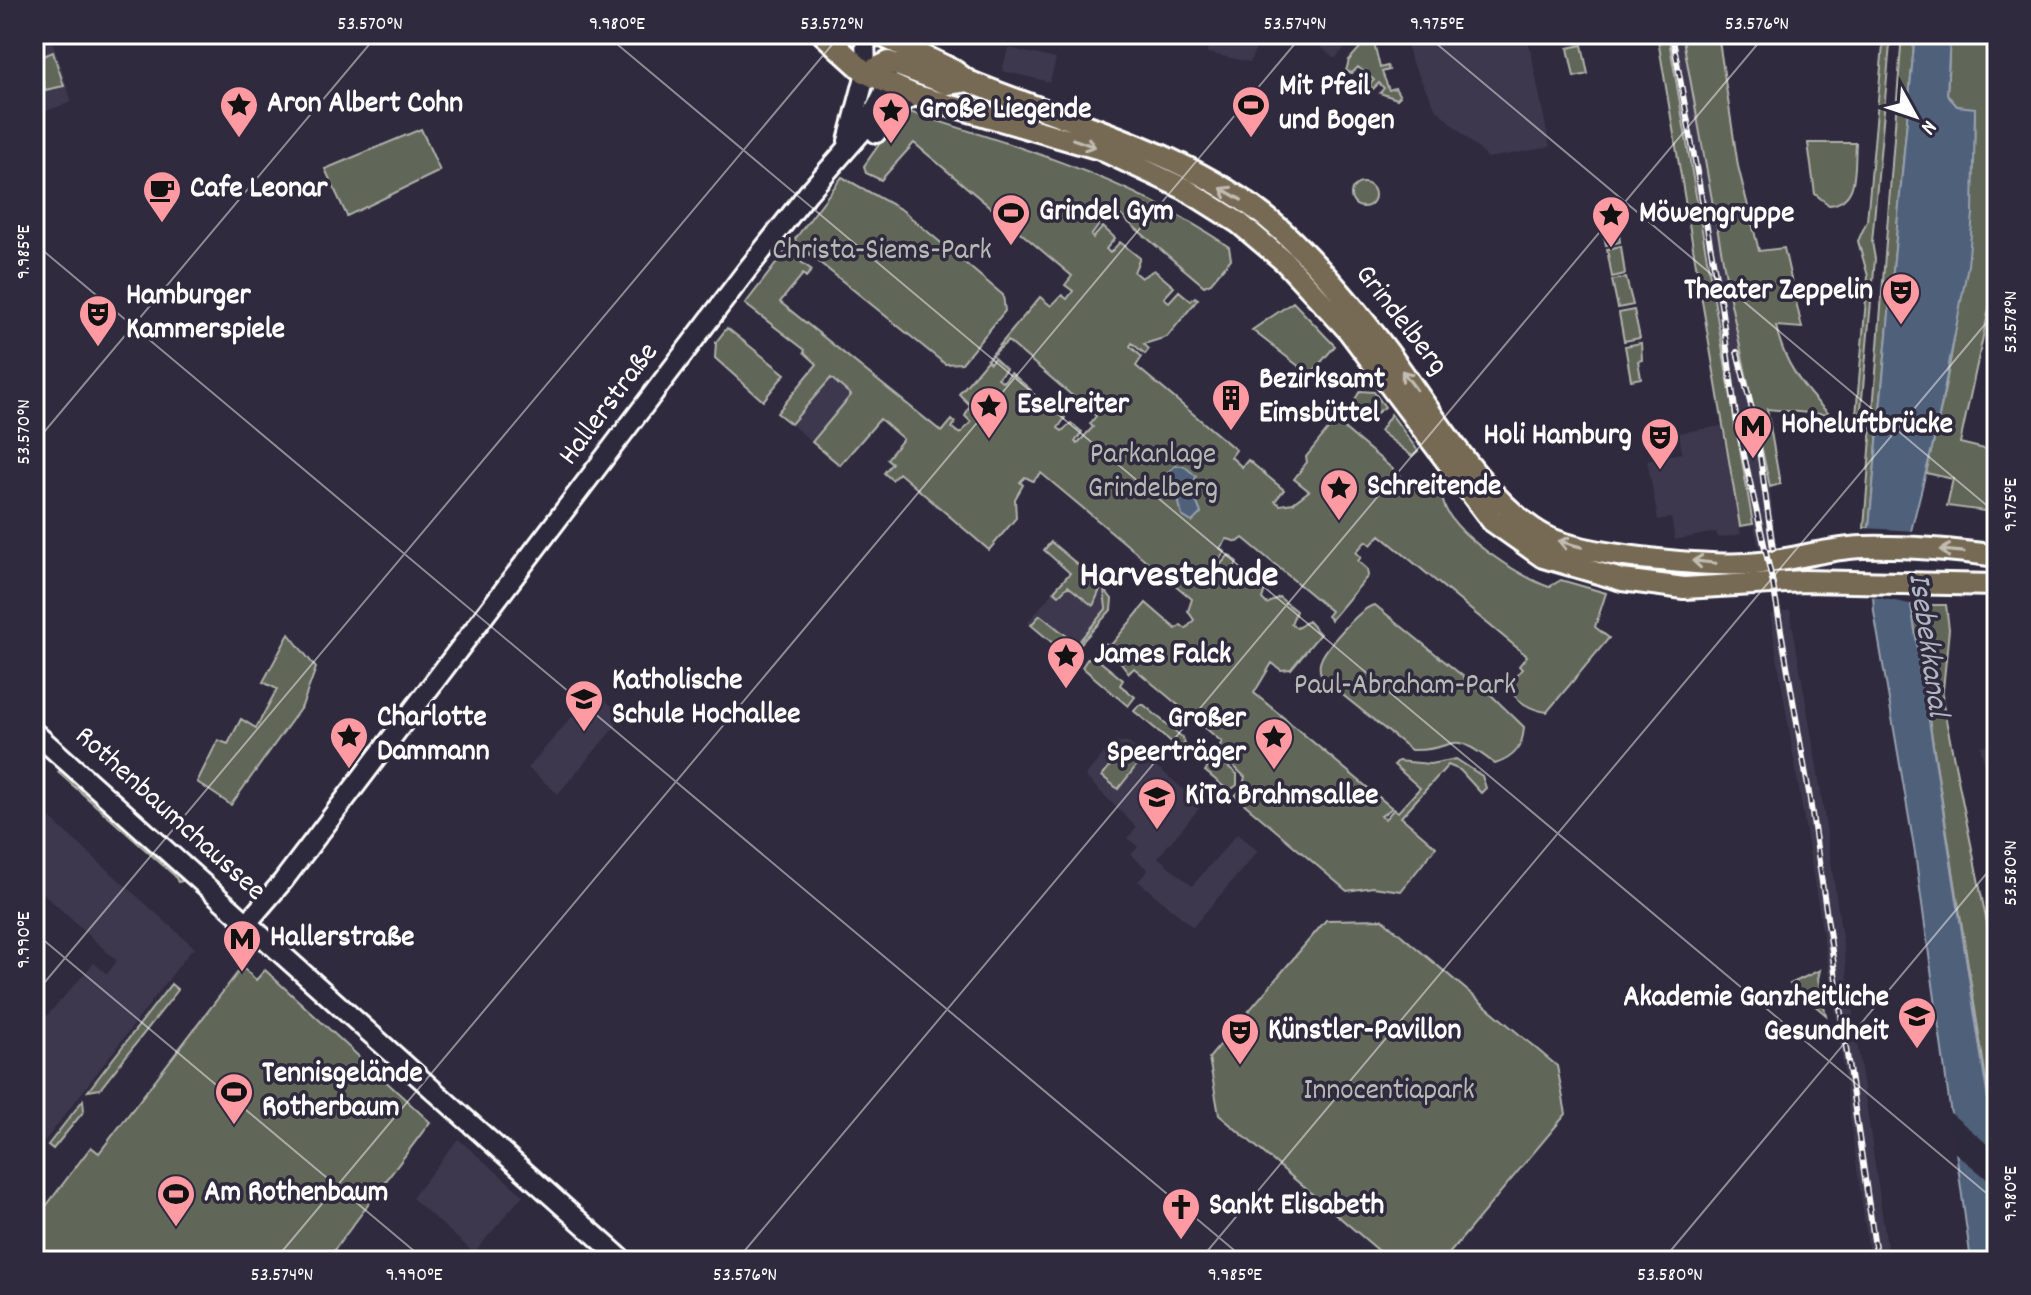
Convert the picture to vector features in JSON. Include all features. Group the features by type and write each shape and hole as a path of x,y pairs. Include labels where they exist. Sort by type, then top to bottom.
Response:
{"main road":[{"path":"823,34 866,73 887,72 947,84 968,81"},
{"name":"Hallerstraße","path":"844,151 866,73 865,34"},
{"name":"Hallerstraße","path":"247,923 283,881 747,270 872,119 887,72 886,36"},
{"name":"Grindelberg","path":"886,36 953,70 968,81 1148,150 1233,195 1266,217 1309,258 1352,307 1496,496 1543,535 1603,552 1728,564 1762,563 1863,547 1997,556"},
{"name":"Grindelberg","path":"887,72 914,95 1100,149 1148,170 1239,223 1284,261 1348,330 1492,521 1539,554 1622,580 1676,588 1861,581 1997,585"},
{"path":"844,151 869,142 889,113 914,95"},
{"name":"Rothenbaumchaussee","path":"34,732 624,1261"}],"shaded area":[{"path":"34,34 50,34 72,102 34,115"},
{"path":"1187,34 1262,34 1250,62 1207,53 1208,40"},
{"path":"1305,34 1356,34 1335,59"},
{"path":"1405,34 1527,34 1550,147 1488,158 1436,109 1410,59"},
{"path":"1668,34 1682,34 1770,487 1776,545 1759,547 1746,495"},
{"path":"1008,48 1056,59 1050,82 1002,71"},
{"path":"831,378 851,395 812,442 791,424"},
{"path":"1721,426 1741,534 1718,538 1716,532 1675,540 1671,518 1658,520 1647,460 1682,453 1679,433"},
{"path":"1067,586 1096,603 1102,587 1108,604 1077,645 1041,615 1031,625 1028,622 1054,591 1059,595"},
{"path":"1790,610 1819,779 1889,1261 1870,1261 1834,1002 1770,614"},
{"name":"Katholische Schule Hochallee","path":"594,691 624,716 558,794 528,768"},
{"name":"KiTa Brahmsallee","path":"1113,742 1128,742 1202,805 1158,857 1192,886 1237,834 1258,851 1193,927 1138,881 1148,870 1131,855 1138,847 1128,838 1136,827 1085,776"},
{"path":"1997,743 1997,772 1986,773 1980,746"},
{"path":"34,804 196,949 191,950 34,1155 34,1057 37,1058 43,1050 34,1042 34,1030 94,963 107,974 117,961 34,885"},
{"path":"458,1139 523,1195 474,1253 412,1198"}],"green space":[{"path":"1372,34 1380,68 1387,66 1389,70 1382,72 1389,90 1395,88 1400,96 1397,99 1380,93 1384,88 1379,83 1373,89 1369,85 1374,80 1358,67 1352,73 1346,71 1349,60"},
{"path":"1657,34 1668,34 1753,524 1740,526"},
{"path":"1682,34 1718,34 1738,166 1759,251 1784,248 1802,328 1776,326 1779,339 1796,375 1830,415 1767,409 1780,484 1770,487 1730,299"},
{"path":"1884,34 1891,34 1872,242 1875,259 1860,420 1855,427 1868,276 1858,241 1867,221"},
{"path":"1902,34 1915,34 1869,528 1864,528"},
{"path":"1950,34 1997,34 1997,272 1960,443 1997,452 1997,501 1992,512 1947,506 1953,479 1926,473 1946,383 1961,292 1974,156 1975,109 1957,106 1947,95"},
{"path":"1582,45 1588,74 1574,77 1568,48"},
{"path":"53,52 64,86 45,90 38,58"},
{"name":"Parkanlage Grindelberg","path":"903,110 1072,166 1152,201 1191,223 1229,247 1231,259 1211,283 1204,286 1115,211 1111,216 1107,214 1091,236 1093,238 1103,227 1115,238 1106,249 1110,253 1120,242 1140,258 1134,272 1141,278 1154,270 1174,287 1164,298 1169,302 1179,291 1191,301 1195,297 1198,299 1167,337 1144,344 1149,349 1145,354 1132,343 1130,346 1142,357 1136,366 1236,450 1231,457 1242,467 1248,460 1284,490 1275,501 1280,505 1293,503 1309,491 1294,479 1307,462 1306,457 1342,412 1345,414 1338,423 1426,497 1443,483 1443,499 1449,514 1472,540 1504,564 1549,587 1561,580 1606,593 1595,627 1609,638 1547,712 1524,704 1511,691 1509,685 1522,669 1519,666 1527,656 1380,535 1371,545 1366,541 1356,552 1368,576 1331,620 1327,616 1331,611 1243,538 1238,542 1227,539 1220,548 1225,552 1217,562 1220,565 1229,555 1237,562 1232,575 1238,580 1250,572 1266,586 1262,599 1267,604 1279,597 1296,611 1291,624 1297,628 1308,621 1320,634 1291,669 1281,670 1272,663 1254,693 1392,808 1381,816 1385,819 1394,809 1398,812 1420,788 1394,765 1398,761 1430,764 1456,759 1482,776 1486,788 1481,793 1460,770 1448,765 1401,817 1436,847 1401,891 1373,887 1347,891 1235,796 1242,788 1245,777 1217,750 1222,742 1134,668 1129,673 1115,655 1109,661 1098,652 1099,642 1111,645 1146,603 1176,629 1181,625 1186,629 1194,620 1188,611 1192,599 1041,473 1033,481 1025,477 1020,482 1023,485 1015,499 1016,518 989,550 899,473 892,480 884,473 892,463 887,459 903,439 880,419 840,465 812,442 851,395 831,378 791,424 777,413 817,364 805,350 745,304 786,251 812,270 806,277 803,274 780,302 942,432 952,420 955,423 952,428 960,434 971,422 965,416 970,405 959,394 987,360 990,363 994,358 1006,369 998,378 1003,382 1011,373 1031,390 1027,402 1033,408 1045,401 1065,418 1058,428 1062,431 1071,423 1082,432 1075,442 1077,444 1093,427 1090,424 1096,416 1008,341 989,359 1040,297 1051,306 1062,295 1067,299 1073,291 1065,285 1072,276 914,143 881,180 866,173 864,166"},
{"path":"421,129 440,171 347,216 325,169"},
{"path":"1808,143 1856,143 1851,190 1839,202 1829,205 1815,194"},
{"name":"Christa-Siems-Park","path":"842,177 902,210 1003,295 1005,311 962,363 945,364 798,245 795,239"},
{"path":"1363,183 1372,186 1375,195 1372,204 1363,207 1354,204 1351,195 1354,186"},
{"path":"1616,211 1620,242 1606,245 1600,215"},
{"path":"1621,246 1625,274 1612,277 1607,249"},
{"path":"1626,278 1633,305 1618,308 1612,280"},
{"path":"1293,302 1335,346 1310,375 1252,330"},
{"path":"1634,310 1640,338 1624,341 1619,313"},
{"path":"727,328 785,374 763,401 715,358 716,342"},
{"path":"1641,343 1642,360 1638,361 1641,378 1631,380 1625,346"},
{"path":"1360,391 1374,392 1385,407 1367,420 1351,406"},
{"path":"1391,414 1418,451 1412,456 1380,431"},
{"name":"Parkanlage Grindelberg","path":"1051,542 1102,585 1093,606 1068,586 1059,595 1054,591 1070,573 1044,550"},
{"name":"Parkanlage Grindelberg","path":"1104,589 1112,599 1111,610 1071,654 1067,655 1031,625 1040,615 1077,644 1106,609"},
{"name":"Paul-Abraham-Park","path":"1375,605 1485,694 1488,692 1524,727 1522,740 1512,755 1495,764 1459,743 1411,750 1323,679 1320,663 1324,654 1354,619"},
{"path":"1911,605 1946,605 1949,629 1942,700 1997,973 1997,1094 1993,1099 1989,1098"},
{"path":"289,634 316,668 302,706 231,805 197,782 218,740 228,744 241,719 256,728 277,689 263,682"},
{"path":"1088,658 1097,659 1123,680 1120,685 1135,697 1128,706 1082,667"},
{"path":"1139,705 1144,705 1183,738 1185,743 1180,749 1134,711"},
{"path":"1121,752 1137,765 1118,789 1102,776"},
{"path":"1216,757 1237,774 1237,785 1229,791 1205,771"},
{"path":"61,770 180,875 182,881 178,882 58,772"},
{"name":"Innocentiapark","path":"1382,919 1557,1066 1566,1114 1443,1261 1391,1261 1219,1115 1209,1058 1326,920"},
{"name":"Tennisgelände Rotherbaum","path":"242,967 256,980 265,970 430,1122 326,1261 34,1261 34,1222 91,1147 99,1153"},
{"path":"1820,970 1818,979 1826,1015 1790,984"},
{"path":"171,984 178,990 100,1089 88,1091"},
{"path":"83,1100 84,1111 53,1149 48,1145"}],"water":[{"path":"1915,34 1950,34 1947,95 1957,106 1975,108 1973,214 1968,265 1936,432 1911,531 1911,605 1991,1119 1997,1167 1997,1261 1971,1261 1915,853 1874,612 1869,528"},
{"path":"1175,466 1184,466 1196,476 1192,491 1201,513 1192,522 1182,516 1178,498 1166,480 1168,472"}],"pier":[{"name":"Hoheluftbrücke","path":"1865,528 1915,531 1915,605 1869,596"},
{"path":"1948,1111 1997,1152 1997,1187 1954,1152"}],"railway":[{"path":"1672,34 1721,305 1737,424 1773,584 1809,793 1877,1261"},
{"path":"1737,352 1755,421 1773,549"}],"place":[{"name":"Aron Albert Cohn","path":"239,139"},
{"name":"Mit Pfeil und Bogen","path":"1251,139"},
{"name":"Große Liegende","path":"891,145"},
{"name":"Cafe Leonar","path":"162,224"},
{"name":"Grindel Gym","path":"1011,247"},
{"name":"Möwengruppe","path":"1611,249"},
{"name":"Theater Zeppelin","path":"1901,326"},
{"name":"Hamburger Kammerspiele","path":"98,348"},
{"name":"Bezirksamt Eimsbüttel","path":"1231,432"},
{"name":"Eselreiter","path":"989,440"},
{"name":"Hoheluftbrücke","path":"1753,460"},
{"name":"Holi Hamburg","path":"1660,471"},
{"name":"Schreitende","path":"1339,522"},
{"name":"James Falck","path":"1066,690"},
{"name":"Katholische Schule Hochallee","path":"584,733"},
{"name":"Charlotte Dammann","path":"349,770"},
{"name":"Großer Speerträger","path":"1274,771"},
{"name":"KiTa Brahmsallee","path":"1157,831"},
{"name":"Hallerstraße","path":"242,973"},
{"name":"Akademie Ganzheitliche Gesundheit","path":"1917,1050"},
{"name":"Künstler-Pavillon","path":"1240,1066"},
{"name":"Tennisgelände Rotherbaum","path":"234,1126"},
{"name":"Am Rothenbaum","path":"176,1228"},
{"name":"Sankt Elisabeth","path":"1181,1241"}],"district":[{"name":"Harvestehude","path":"1179,577"}],"water label":[{"name":"Isebekkanal","path":"1926,645"}]}
